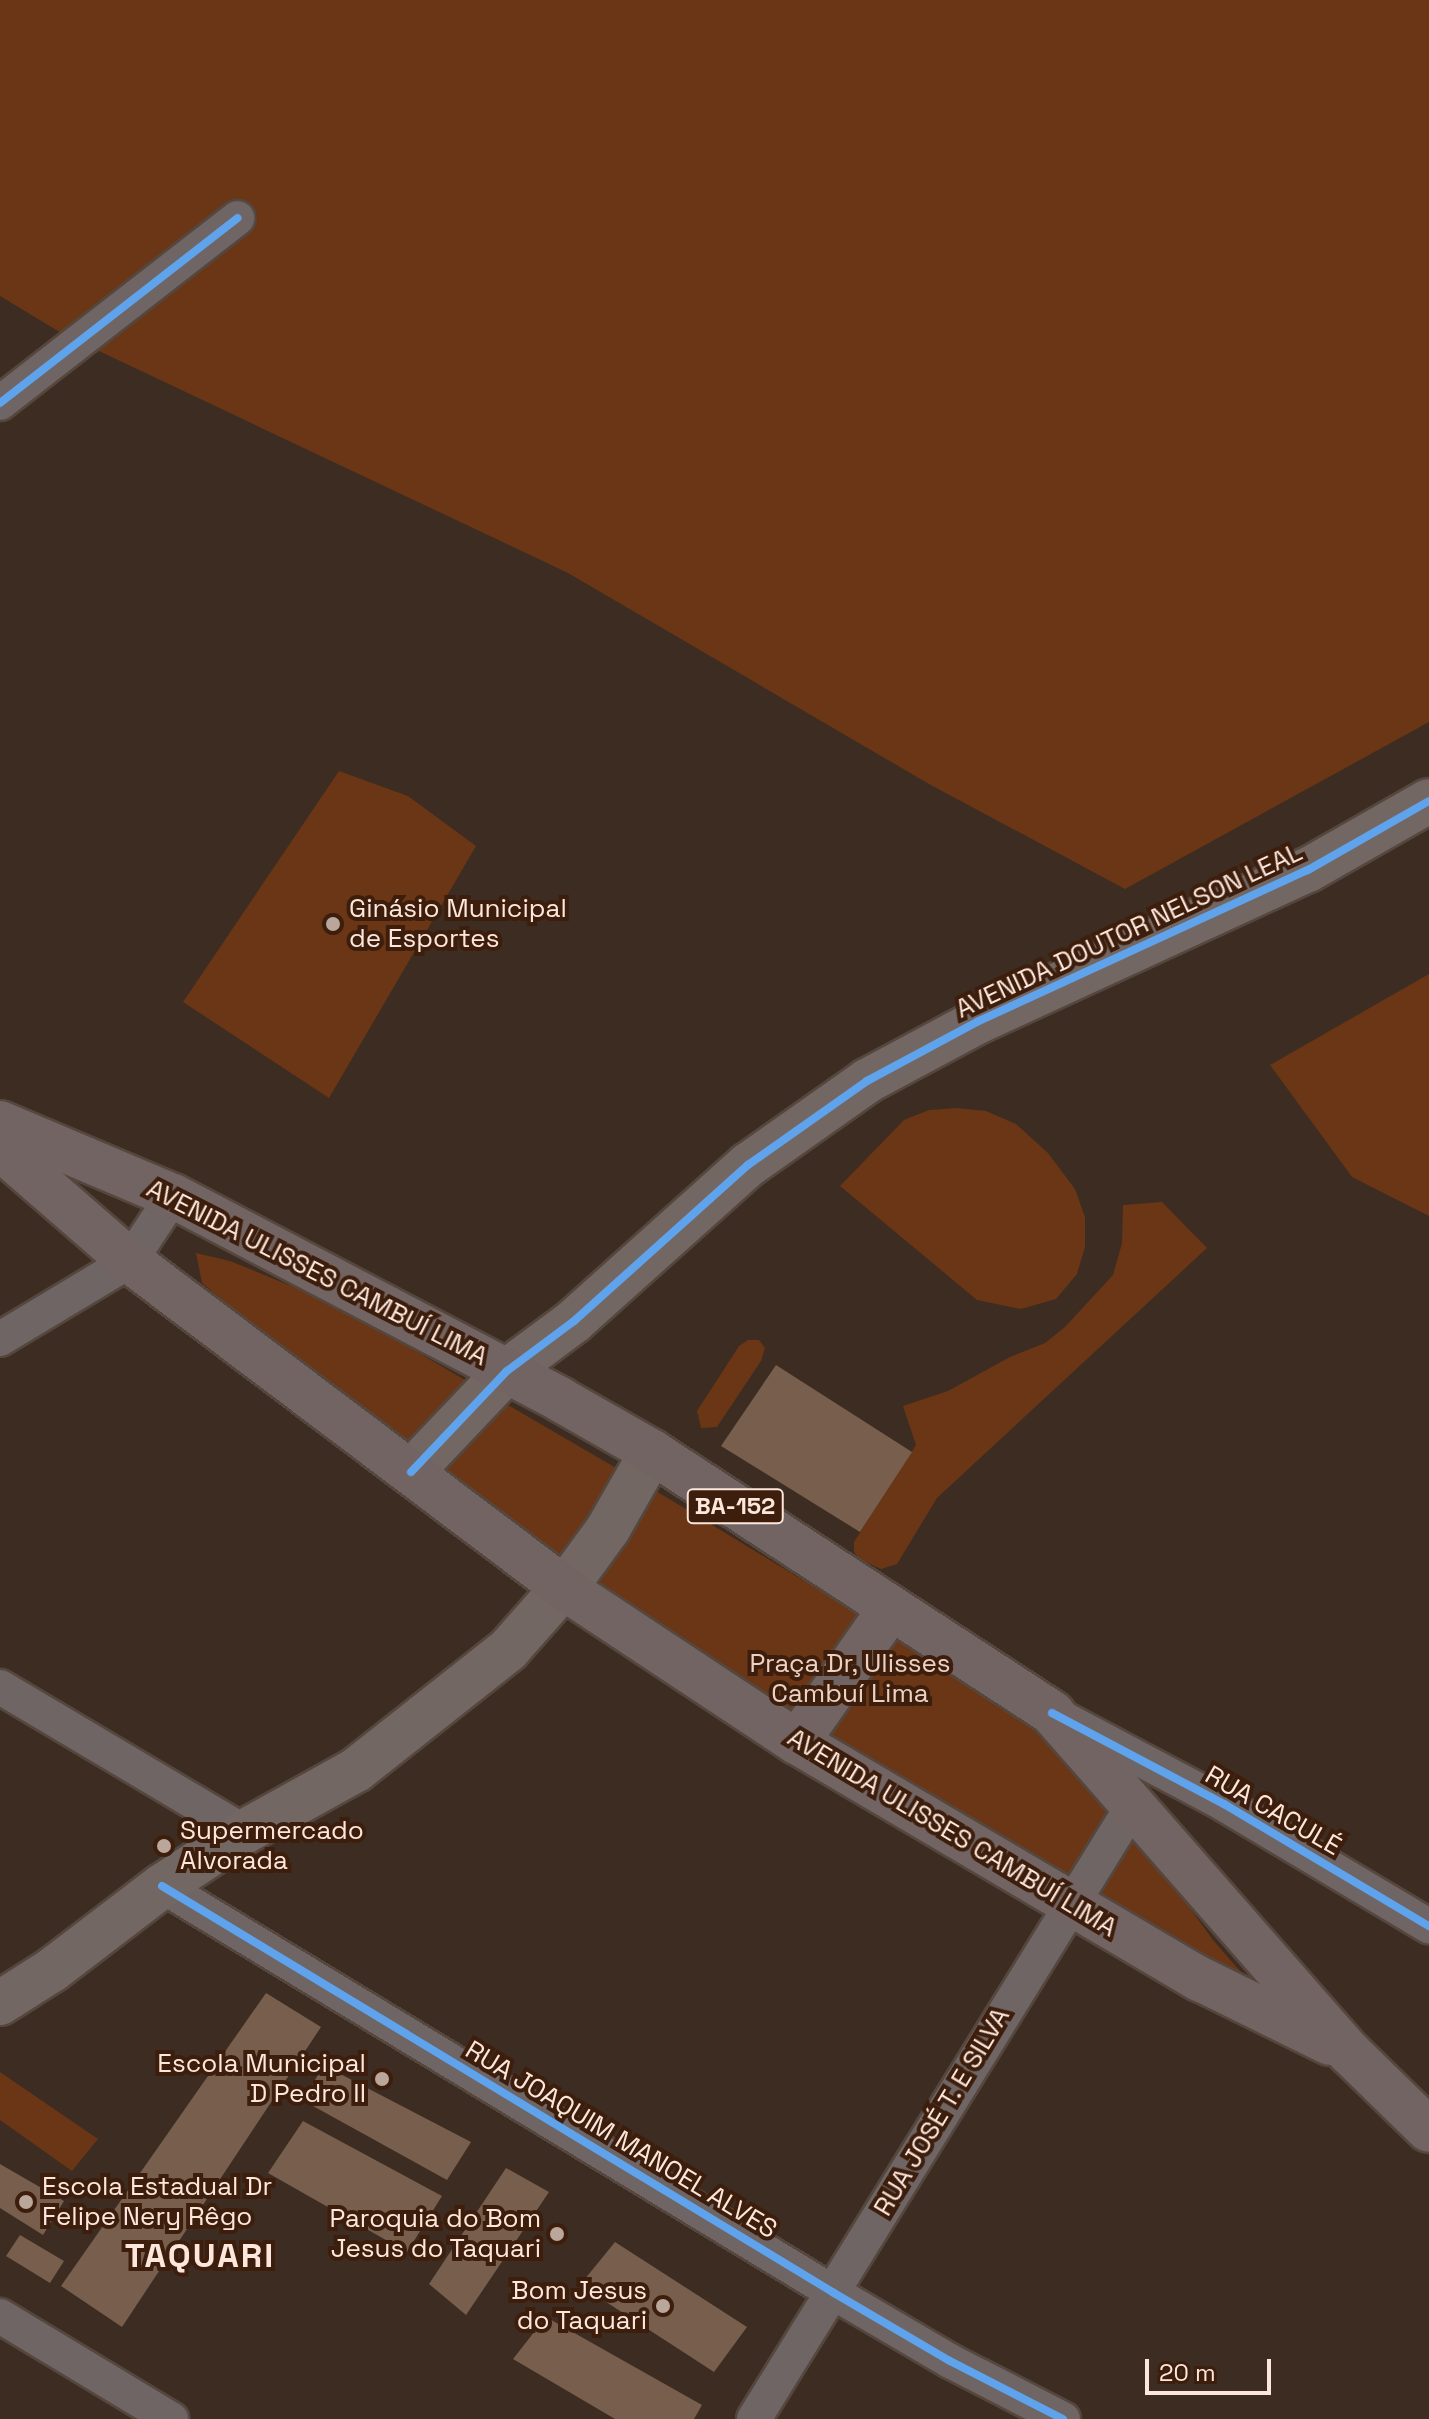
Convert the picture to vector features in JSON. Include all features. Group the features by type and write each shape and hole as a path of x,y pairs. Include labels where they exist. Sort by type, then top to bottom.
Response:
{"main road":[{"name":"AVENIDA ULISSES CAMBUÍ LIMA","path":"0,1123 173,1196 507,1371 652,1452 1052,1713 1350,2053 1429,2130"},
{"name":"AVENIDA ULISSES CAMBUÍ LIMA","path":"0,1148 130,1261 564,1588 797,1742 1200,1979 1350,2053"},
{"path":"797,1742 890,1609"}],"street":[{"path":"0,403 238,218"},
{"name":"AVENIDA DOUTOR NELSON LEAL","path":"411,1472 507,1371 574,1321 748,1165 867,1081 979,1021 1308,870 1429,801"},
{"path":"0,1339 130,1261 173,1196"},
{"path":"0,2003 52,1970 162,1886 244,1832 356,1770 508,1650 564,1588 608,1529 652,1452"},
{"path":"0,1687 244,1832"},
{"name":"RUA CACULÉ","path":"1052,1713 1224,1804 1429,1926"},
{"name":"RUA JOSÉ T. E SILVA","path":"754,2419 834,2293 906,2168 1132,1807"},
{"name":"RUA JOAQUIM MANOEL ALVES","path":"162,1886 834,2293 950,2361 1063,2419"},
{"path":"0,2316 171,2419"}],"green space":[{"path":"0,0 1429,0 1429,722 1125,889 929,784 568,573 63,334 0,296"},
{"name":"Ginásio Municipal de Esportes","path":"339,771 408,796 476,846 329,1098 183,1002"},
{"path":"1429,974 1429,1216 1352,1177 1270,1065"},
{"path":"957,1108 986,1111 1016,1124 1048,1153 1075,1189 1085,1217 1085,1247 1077,1274 1056,1299 1021,1309 977,1300 840,1186 904,1120 929,1110"},
{"path":"1162,1202 1207,1248 937,1498 897,1564 881,1569 859,1559 854,1552 854,1542 916,1445 903,1406 948,1391 1010,1357 1045,1343 1065,1327 1113,1275 1122,1243 1123,1205"},
{"name":"Praça Dr, Ulisses Cambuí Lima","path":"196,1253 230,1261 301,1290 381,1331 666,1497 1022,1713 1174,1886 1213,1940 1253,1986 834,1740 584,1584 202,1283"},
{"path":"748,1340 759,1340 765,1348 761,1361 717,1427 701,1428 697,1411 739,1346"},
{"path":"0,2072 98,2139 72,2171 0,2120"}],"building":[{"path":"776,1365 912,1452 860,1532 721,1446"},
{"path":"266,1993 321,2027 122,2327 61,2286"},
{"path":"323,2065 471,2142 447,2180 304,2101"},
{"path":"303,2121 442,2196 407,2252 268,2173"},
{"path":"0,2164 64,2201 43,2235 0,2208"},
{"path":"506,2168 549,2192 466,2315 429,2284"},
{"path":"20,2235 64,2261 50,2283 6,2256"},
{"name":"Bom Jesus do Taquari","path":"615,2242 747,2327 714,2372 580,2285"},
{"path":"546,2317 702,2405 694,2419 615,2419 513,2359"}],"cycle path":[{"path":"0,403 238,218"},
{"path":"411,1472 507,1371 574,1321 748,1165 867,1081 979,1021 1308,870 1429,801"},
{"path":"1052,1713 1224,1804 1429,1926"},
{"path":"162,1886 834,2293 950,2361 1063,2419"}],"place":[{"name":"Ginásio Municipal de Esportes","path":"333,924"},
{"name":"Supermercado Alvorada","path":"164,1846"},
{"name":"Escola Municipal D Pedro II","path":"382,2079"},
{"name":"Escola Estadual Dr Felipe Nery Rêgo","path":"26,2202"},
{"name":"Paroquia do Bom Jesus do Taquari","path":"557,2234"},
{"name":"Bom Jesus do Taquari","path":"663,2306"}],"district":[{"name":"TAQUARI","path":"200,2256"}]}
